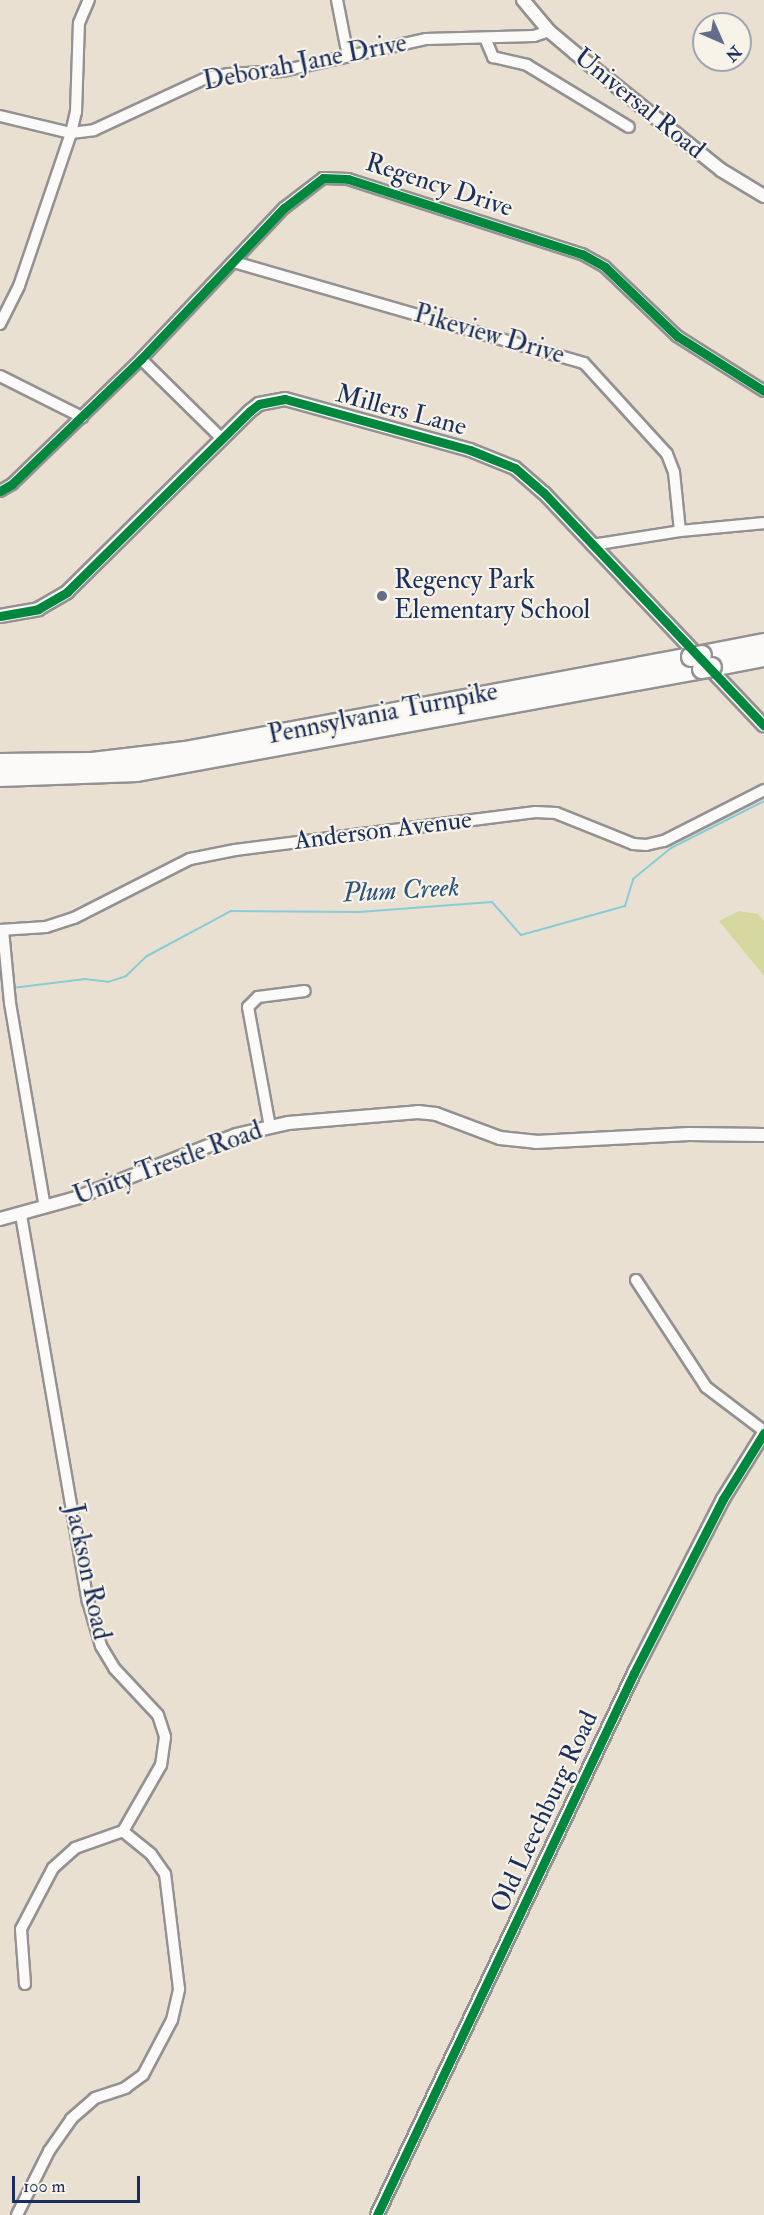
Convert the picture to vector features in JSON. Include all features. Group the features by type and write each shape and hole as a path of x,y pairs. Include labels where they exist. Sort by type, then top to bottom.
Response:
{"highway":[{"name":"Pennsylvania Turnpike","path":"0,777 80,776 158,768 702,662 764,643"},
{"name":"Pennsylvania Turnpike","path":"0,763 92,762 176,752 702,662 764,657"}],"street":[{"path":"0,324 19,286 71,133 76,112 79,23 89,0"},
{"path":"337,0 348,56"},
{"name":"Universal Road","path":"523,0 549,31 702,156 764,196"},
{"name":"Deborah Jane Drive","path":"0,116 71,133 113,125 207,78 282,70 426,39 485,38 549,31"},
{"path":"485,38 493,57 527,65 629,127"},
{"name":"Regency Drive","path":"0,491 12,484 82,417 234,262 314,183 323,178 348,179 582,254 605,267 677,336 764,391"},
{"name":"Pikeview Drive","path":"234,262 555,352 584,363 667,454 674,472 680,531"},
{"path":"141,359 222,439"},
{"path":"0,376 82,417"},
{"name":"Millers Lane","path":"0,616 38,609 67,592 259,404 285,399 470,450 515,468 544,493 764,726"},
{"path":"592,545 680,531 764,524"},
{"name":"Anderson Avenue","path":"1,930 46,927 74,918 190,859 235,850 536,812 556,813 633,844 646,845 664,841 764,790"},
{"path":"1,930 9,1003 45,1207"},
{"path":"270,1127 248,1007 258,997 306,991"},
{"name":"Unity Trestle Road","path":"0,1219 45,1207 236,1134 270,1127 418,1112 436,1114 500,1138 537,1142 689,1134 764,1135"},
{"name":"Jackson Road","path":"21,1215 88,1601 101,1646 114,1668 158,1715 165,1737 160,1765 123,1831"},
{"path":"636,1280 706,1387 764,1432"},
{"name":"Old Leechburg Road","path":"377,2215 634,1673 723,1499 764,1432"},
{"path":"17,2215 49,2151 71,2119 95,2098 125,2088 143,2075 172,2020 178,1989 165,1874 151,1854 123,1831 75,1848 52,1870 21,1929 25,1984"}],"green space":[{"path":"739,911 758,914 764,921 764,976 719,921"}],"waterway":[{"name":"Plum Creek","path":"12,988 85,979 108,982 126,976 147,956 231,911 359,912 492,902 521,935 625,906 633,879 671,848 764,801"}],"cycle path":[{"path":"0,491 12,484 141,359 284,208 323,178 348,179 582,254 605,267 677,336 764,391"},
{"path":"0,616 38,609 67,592 250,411 259,404 285,399 470,450 515,468 544,493 764,726"},
{"path":"377,2215 634,1673 723,1499 764,1433"}],"place":[{"name":"Regency Park Elementary School","path":"382,596"}]}
